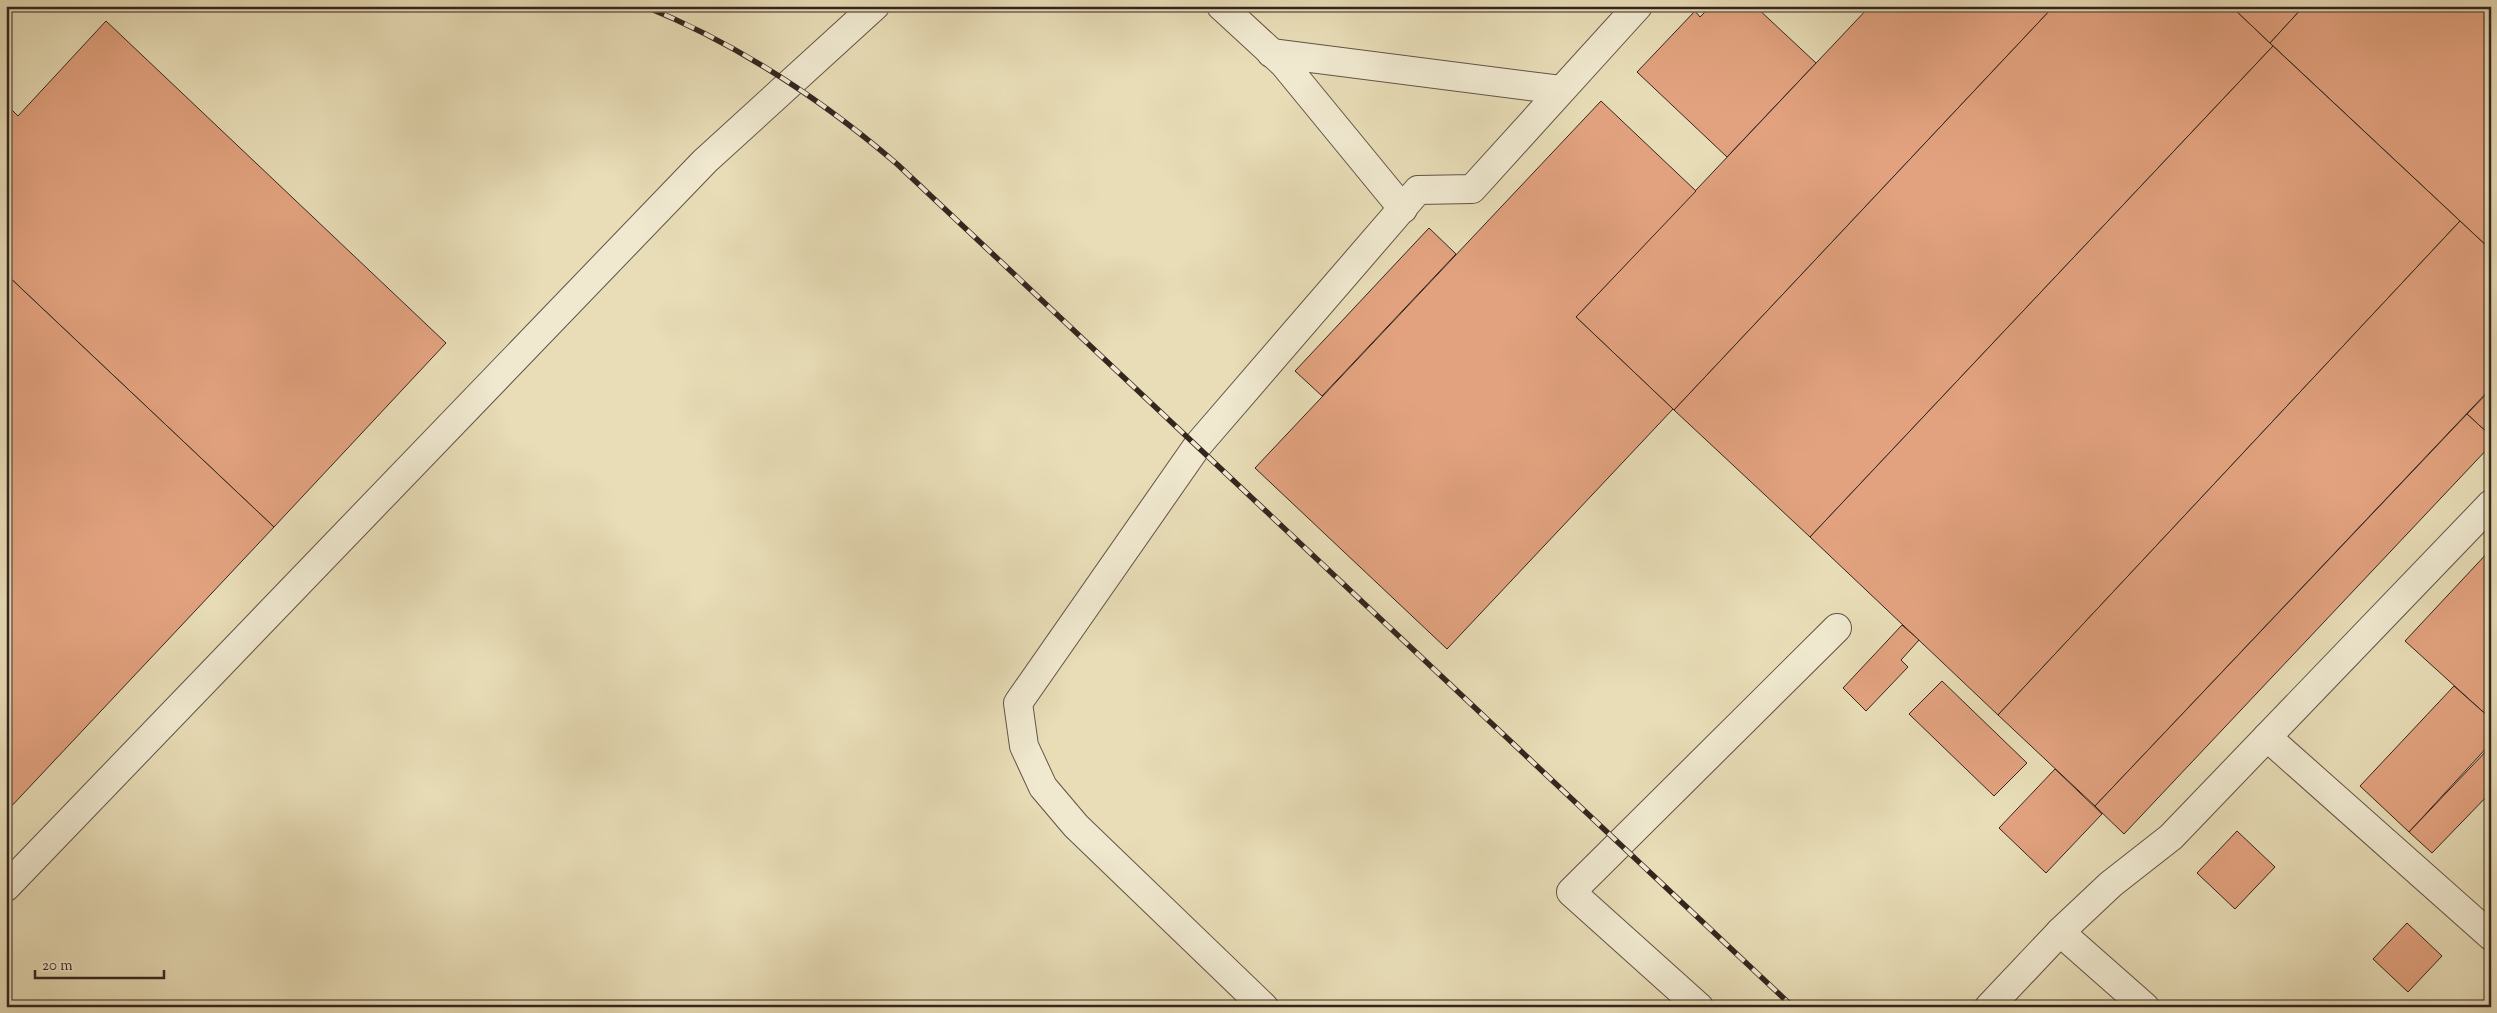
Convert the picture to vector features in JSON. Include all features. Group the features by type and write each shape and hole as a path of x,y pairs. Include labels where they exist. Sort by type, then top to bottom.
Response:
{"lane":[{"path":"6,887 705,161 875,6"},
{"path":"1221,6 1284,64 1403,209"},
{"path":"1264,1007 1076,826 1043,787 1024,746 1018,702 1198,446 1418,190 1472,189 1638,6"},
{"path":"1271,53 1561,90"},
{"path":"1989,1007 2060,932 2111,884 2172,837 2491,504"},
{"path":"1699,1007 1571,892 1837,628"},
{"path":"2267,737 2491,936"},
{"path":"2060,932 2145,1007"}],"building":[{"path":"1704,6 1755,6 1816,63 1727,157 1637,72 1695,11 1700,17 1707,10"},
{"path":"1870,6 2054,6 1674,410 1576,317"},
{"path":"2054,6 2231,6 2273,46 1810,537 1674,410"},
{"path":"2231,6 2304,6 2270,43"},
{"path":"2304,6 2491,6 2491,250 2270,43"},
{"path":"106,21 446,343 274,527 6,274 6,104 18,116"},
{"path":"2273,46 2460,221 1998,715 1810,537"},
{"path":"1601,101 1696,191 1576,317 1673,409 1447,649 1255,468"},
{"path":"2460,221 2491,250 2491,388 2095,806 1998,715"},
{"path":"1429,228 1456,254 1322,396 1295,371"},
{"path":"6,274 274,527 6,812"},
{"path":"2491,389 2491,436 2467,414"},
{"path":"2467,414 2491,436 2491,445 2124,834 2095,806"},
{"path":"2491,549 2491,719 2405,641"},
{"path":"1902,625 1919,640 1901,660 1908,667 1866,711 1843,688"},
{"path":"1942,681 2027,763 1994,796 1909,714"},
{"path":"2454,686 2491,719 2491,743 2409,832 2360,786"},
{"path":"2491,746 2491,792 2432,853 2409,832"},
{"path":"2055,769 2102,814 2046,873 1999,828"},
{"path":"2237,831 2275,867 2235,909 2197,873"},
{"path":"2407,923 2442,956 2408,992 2373,959"}],"railway":[{"path":"644,6 712,38 777,75 839,117 897,164 1793,1007"}]}
